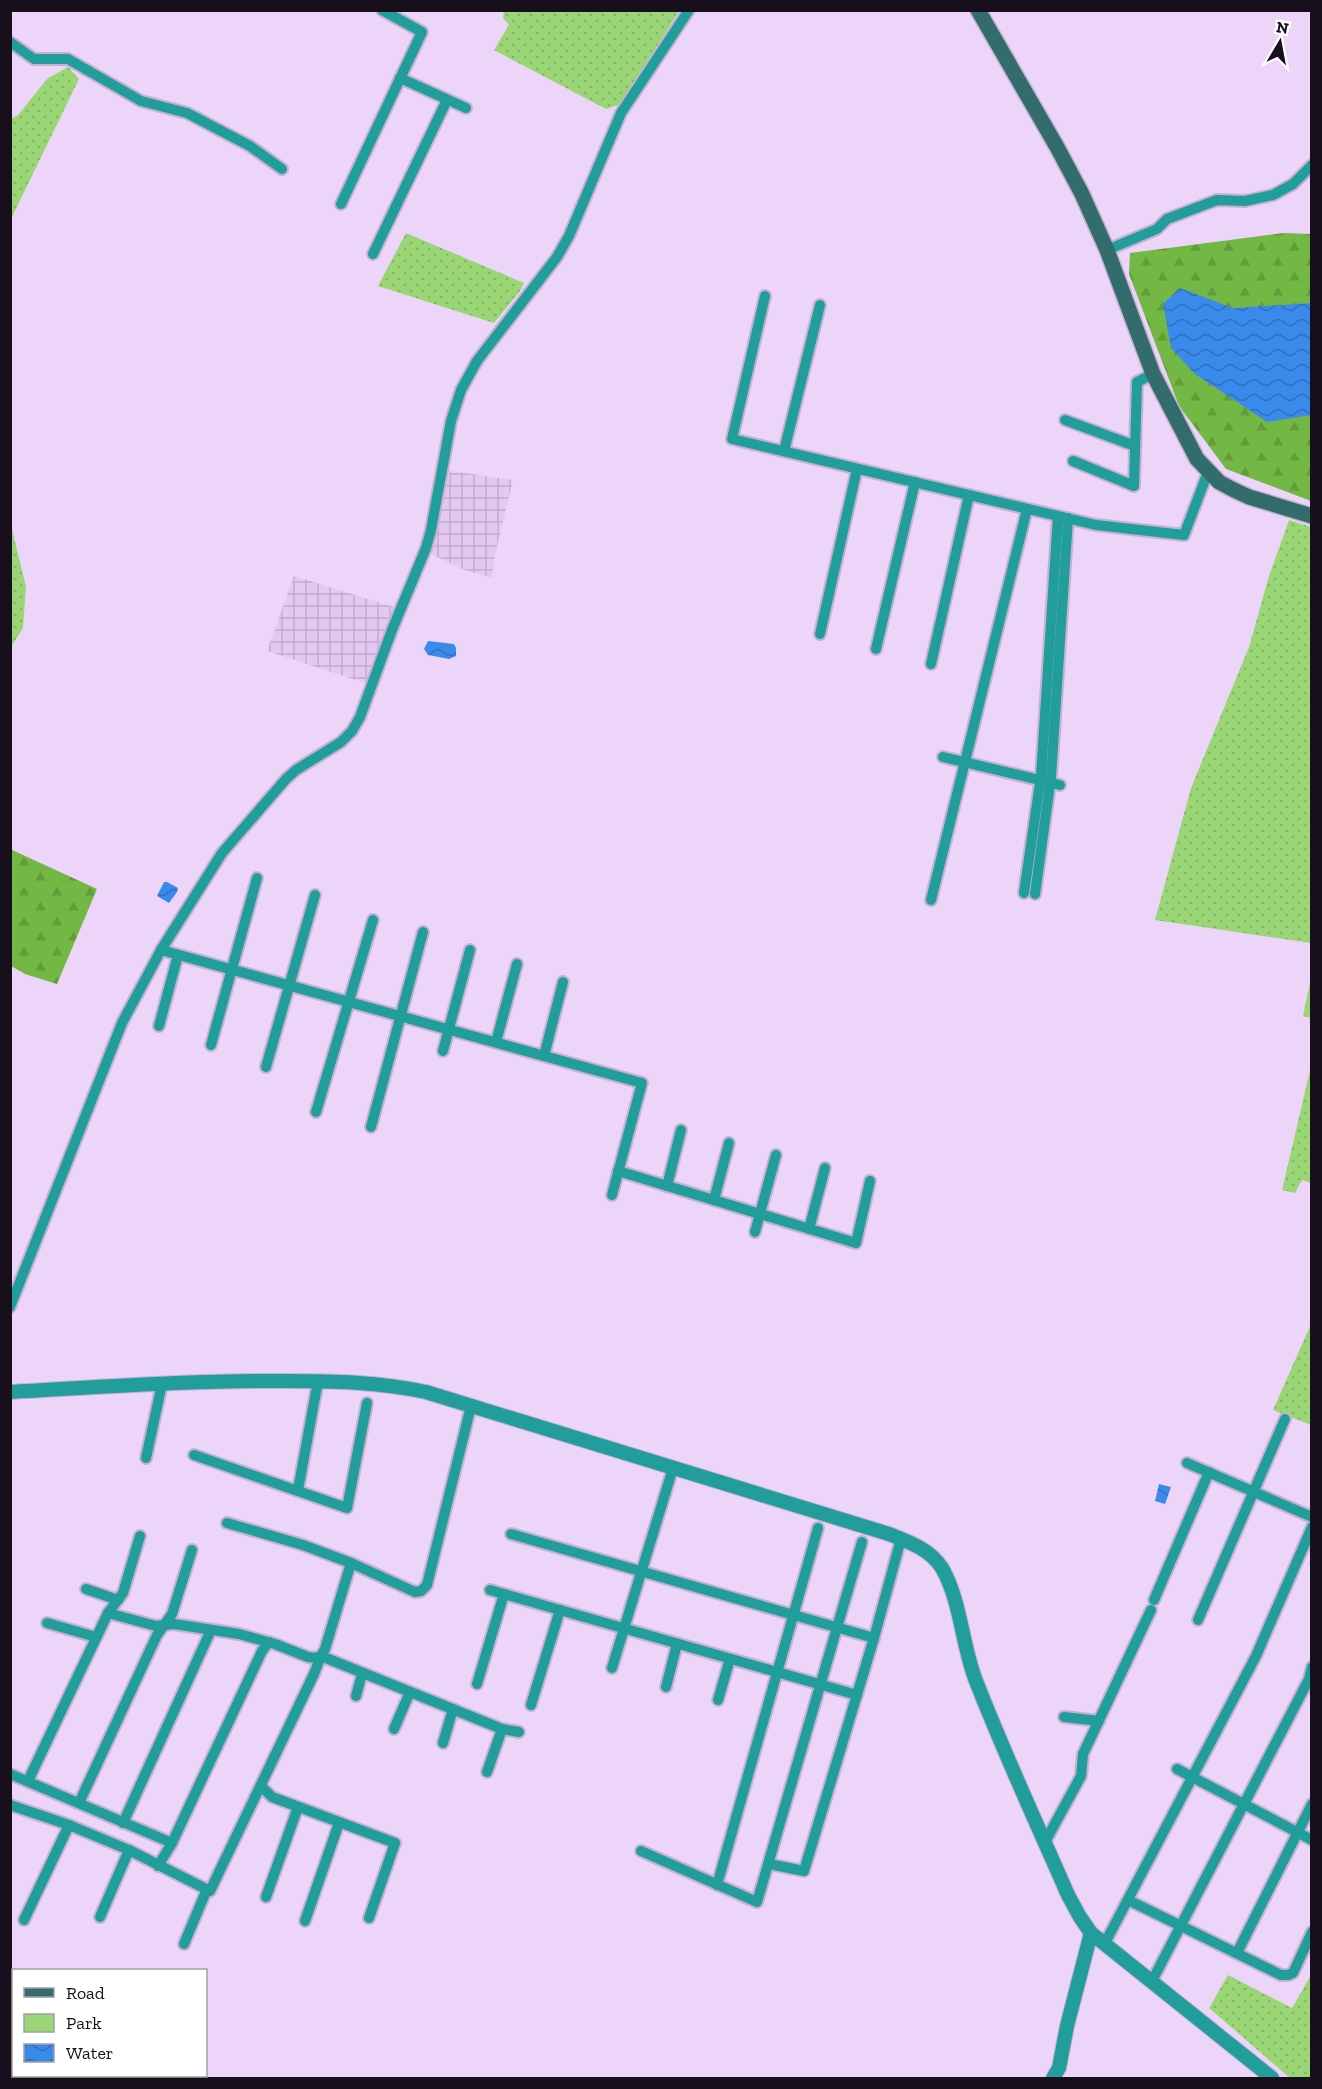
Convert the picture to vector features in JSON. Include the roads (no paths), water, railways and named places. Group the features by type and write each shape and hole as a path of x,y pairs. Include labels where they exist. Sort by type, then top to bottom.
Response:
{"main road":[{"path":"978,10 1062,156 1107,250 1153,374 1188,444 1208,472 1219,482 1249,497 1311,516"}],"street":[{"path":"341,204 422,32 382,10"},
{"path":"10,1306 122,1023 161,950 222,853 286,779 296,770 341,742 352,731 360,717 392,630 426,548 452,421 461,390 477,361 557,257 621,113 689,10"},
{"path":"10,42 34,59 68,59 141,101 187,113 250,146 282,169"},
{"path":"400,78 466,108"},
{"path":"373,254 447,99"},
{"path":"1107,250 1157,229 1167,219 1217,200 1245,201 1273,195 1293,184 1311,165"},
{"path":"765,296 732,439 1096,525 1184,535 1208,472"},
{"path":"784,451 820,306"},
{"path":"1072,460 1134,486 1137,382 1153,374"},
{"path":"1065,420 1135,446"},
{"path":"820,634 857,469"},
{"path":"876,649 915,482"},
{"path":"932,664 969,495"},
{"path":"931,900 1027,508"},
{"path":"1030,893 1050,782 1063,517"},
{"path":"943,757 1050,782"},
{"path":"211,1045 257,878"},
{"path":"266,1066 315,895"},
{"path":"316,1112 372,920"},
{"path":"371,1127 423,932"},
{"path":"161,950 642,1083 612,1195"},
{"path":"443,1051 470,950"},
{"path":"159,1026 178,955"},
{"path":"496,1042 517,964"},
{"path":"544,1056 563,982"},
{"path":"667,1186 681,1130"},
{"path":"714,1200 729,1143"},
{"path":"755,1232 776,1155"},
{"path":"809,1229 825,1168"},
{"path":"618,1171 856,1243 870,1181"},
{"path":"10,1392 241,1380 361,1382 394,1385 426,1392 901,1539 928,1552 941,1566 950,1584 976,1681 1068,1895 1080,1917 1091,1933 1272,2079"},
{"path":"298,1490 318,1381"},
{"path":"146,1458 162,1384"},
{"path":"194,1455 347,1508 367,1403"},
{"path":"227,1523 303,1545 351,1563 415,1592 425,1589 471,1406"},
{"path":"1198,1620 1285,1419"},
{"path":"1188,1463 1311,1517"},
{"path":"612,1668 673,1468"},
{"path":"1045,1842 1081,1776 1083,1754 1153,1605 1209,1472"},
{"path":"1106,1943 1256,1656 1311,1527"},
{"path":"717,1885 818,1528"},
{"path":"512,1534 874,1638"},
{"path":"28,1781 108,1613 123,1593 140,1536"},
{"path":"769,1864 804,1871 874,1638 901,1539"},
{"path":"641,1851 757,1902 862,1542"},
{"path":"80,1803 157,1635 172,1614 192,1550"},
{"path":"10,1818 13,1806 69,1825 129,1850 210,1890 325,1649 351,1563"},
{"path":"86,1589 118,1600"},
{"path":"490,1590 857,1695"},
{"path":"477,1684 504,1594"},
{"path":"531,1705 560,1610"},
{"path":"108,1613 156,1626 174,1624 239,1634 269,1642 308,1657 321,1656 502,1728 519,1731"},
{"path":"47,1623 96,1637"},
{"path":"123,1822 211,1630"},
{"path":"158,1866 172,1844 262,1651 269,1642"},
{"path":"666,1687 677,1644"},
{"path":"718,1700 730,1659"},
{"path":"1152,1981 1309,1680 1311,1667"},
{"path":"356,1696 362,1674"},
{"path":"394,1728 410,1692"},
{"path":"443,1743 453,1708"},
{"path":"1064,1718 1099,1721"},
{"path":"487,1772 502,1728"},
{"path":"1177,1769 1311,1840"},
{"path":"10,1774 172,1844"},
{"path":"261,1786 272,1797 395,1843 369,1918"},
{"path":"1238,1953 1311,1804"},
{"path":"266,1897 298,1807"},
{"path":"305,1921 339,1823"},
{"path":"24,1920 69,1825"},
{"path":"100,1917 129,1850"},
{"path":"184,1944 207,1889"},
{"path":"1128,1900 1281,1975 1293,1973 1311,1932"},
{"path":"1053,2079 1059,2068 1067,2026 1091,1933"}],"water":[{"path":"1180,288 1233,308 1311,303 1311,415 1267,422 1195,374 1171,348 1163,304"},
{"path":"428,641 454,644 456,656 449,659 428,655 424,649"},
{"path":"164,882 178,888 169,903 157,896"},
{"path":"1159,1484 1171,1487 1165,1504 1155,1501"}]}
